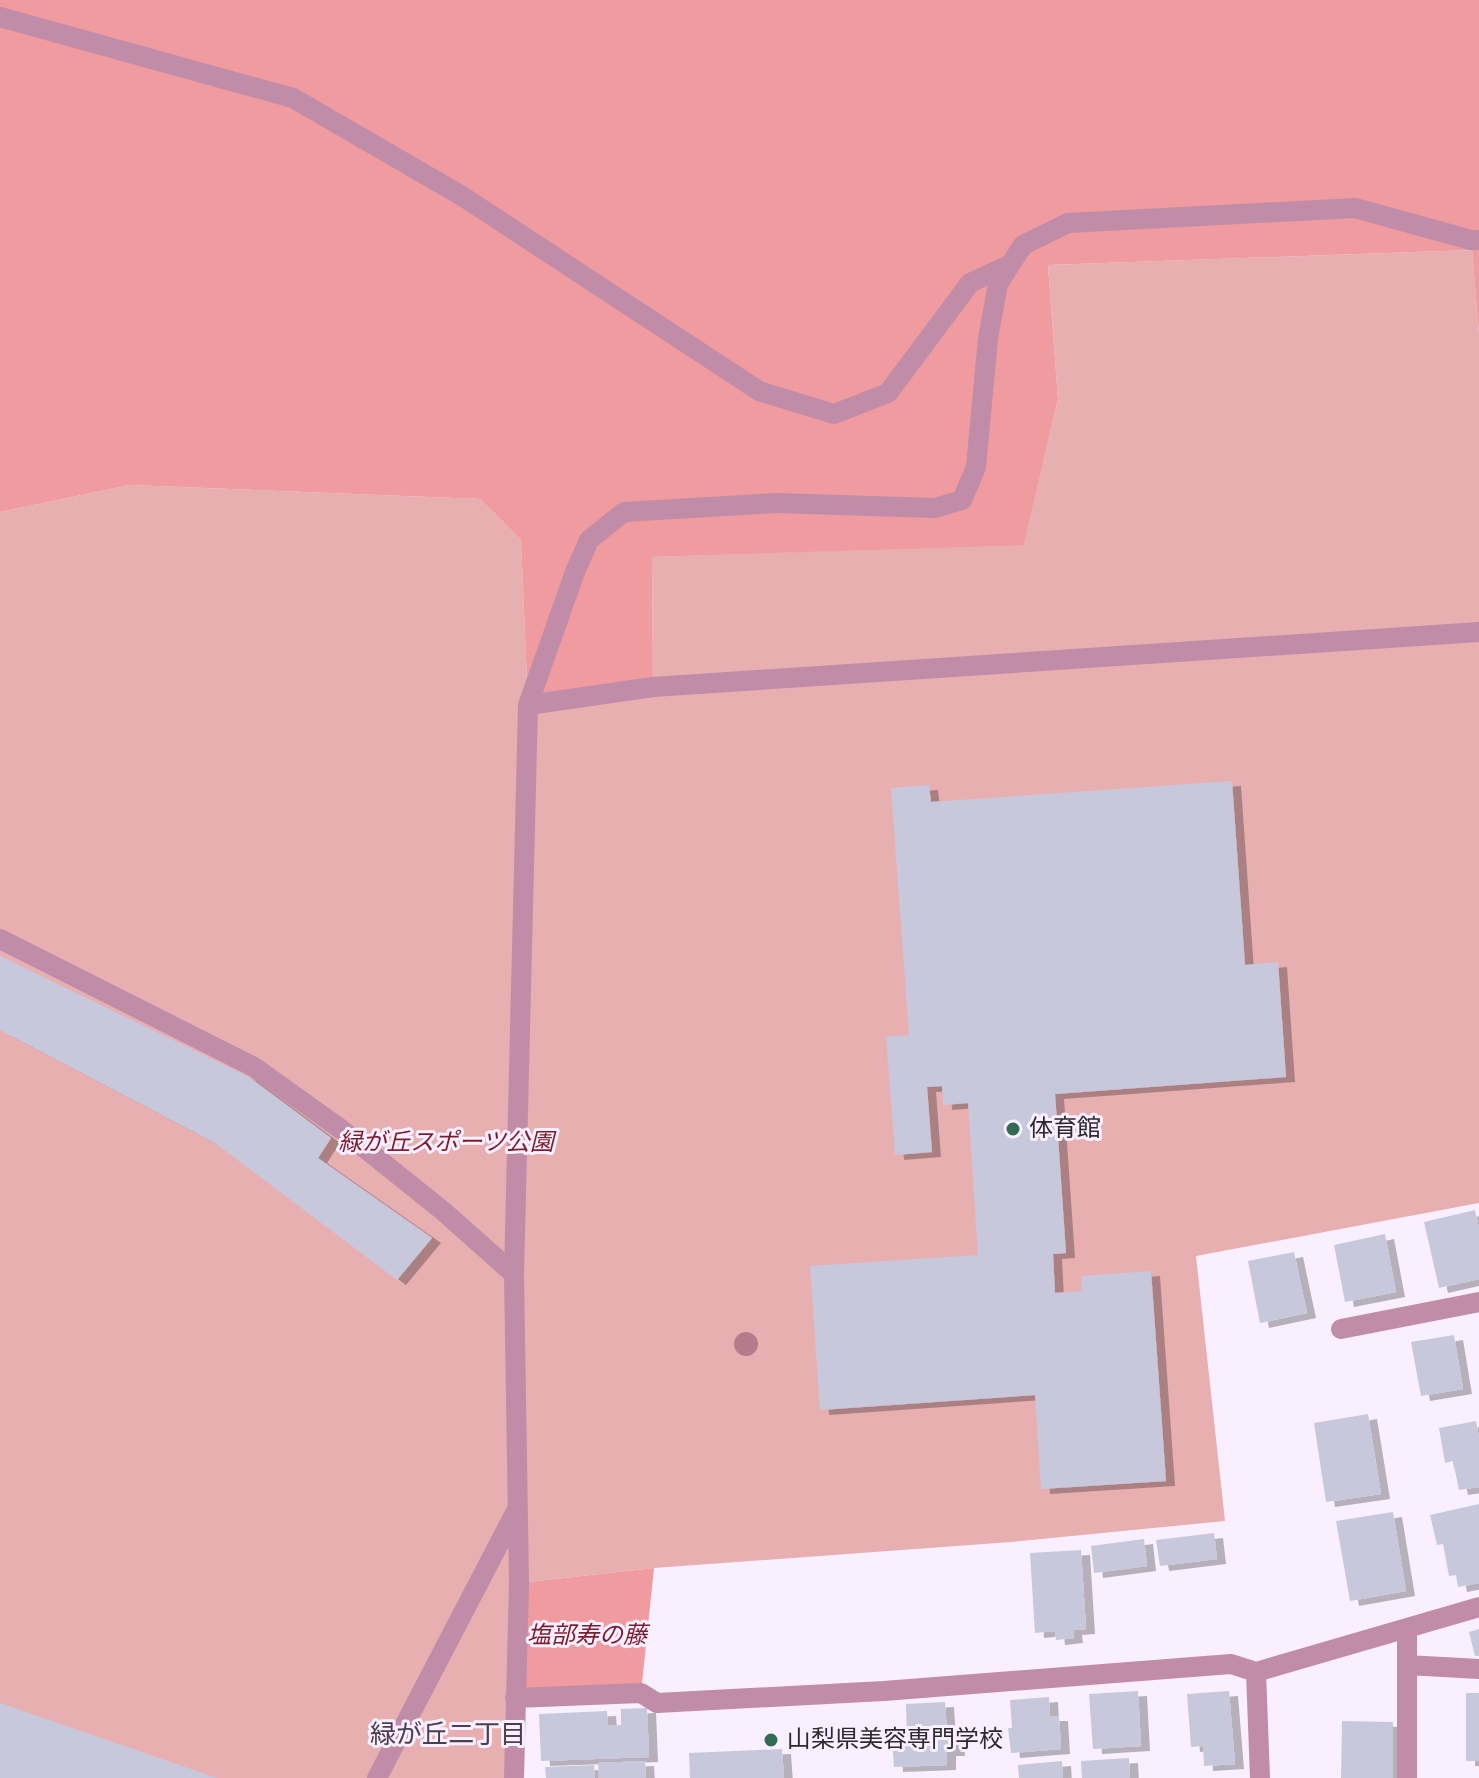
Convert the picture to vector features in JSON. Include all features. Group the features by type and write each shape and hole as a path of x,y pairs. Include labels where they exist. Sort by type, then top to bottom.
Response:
{"street":[{"path":"0,17 293,98 462,196 759,391 834,414 888,393 970,283 1011,264"},
{"path":"514,1778 519,1583 514,1274 528,705 589,540 624,512 776,503 935,508 962,500 976,467 988,338 998,284 1023,245 1068,223 1355,208 1479,240"},
{"path":"528,705 653,687 1479,632"},
{"path":"0,939 254,1067 342,1130 443,1211 514,1274"},
{"path":"1341,1329 1479,1302"},
{"path":"377,1778 517,1509"},
{"path":"515,1698 641,1693 657,1703 884,1691 1231,1664 1256,1672 1479,1607"},
{"path":"1407,1628 1407,1778"},
{"path":"1407,1665 1479,1669"},
{"path":"1256,1672 1260,1778"}],"green space":[{"path":"0,0 1479,0 1479,335 1472,250 1048,265 1058,399 1024,545 652,557 653,687 528,705 521,540 480,499 130,485 0,512"},
{"name":"緑が丘スポーツ公園","path":"1472,250 1479,335 1479,1203 1196,1256 1225,1521 1011,1542 654,1568 519,1583 514,1778 0,1778 0,512 130,485 480,499 521,540 528,704 653,686 652,557 1024,544 1058,399 1048,265"},
{"name":"塩部寿の藤","path":"654,1568 641,1693 515,1698 519,1583"}],"building":[{"name":"体育館","path":"1232,781 1245,965 1278,962 1286,1077 1055,1094 1066,1253 1053,1254 1055,1293 1082,1291 1081,1276 1151,1271 1166,1481 1041,1489 1035,1395 820,1410 810,1266 978,1255 968,1103 943,1105 942,1086 927,1087 932,1152 895,1155 886,1037 909,1035 891,788 929,785 931,802"},
{"path":"0,956 249,1077 331,1138 318,1158 432,1238 397,1280 215,1143 0,1030"},
{"path":"1475,1210 1479,1229 1479,1279 1439,1288 1424,1222"},
{"path":"1385,1234 1396,1292 1345,1302 1334,1245"},
{"path":"1294,1252 1307,1313 1260,1323 1248,1261"},
{"path":"1454,1335 1463,1389 1421,1396 1411,1342"},
{"path":"1368,1414 1381,1494 1326,1502 1314,1423"},
{"path":"1476,1421 1479,1487 1459,1490 1453,1461 1445,1463 1439,1428"},
{"path":"1479,1504 1479,1583 1458,1587 1456,1575 1449,1576 1443,1544 1437,1545 1430,1515"},
{"path":"1393,1512 1406,1591 1350,1601 1336,1521"},
{"path":"1214,1533 1217,1559 1160,1566 1156,1540"},
{"path":"1144,1539 1147,1566 1094,1573 1091,1546"},
{"path":"1081,1550 1086,1629 1073,1630 1074,1638 1056,1640 1055,1631 1035,1633 1030,1553"},
{"path":"1479,1629 1479,1656 1475,1656 1469,1632"},
{"path":"1138,1691 1141,1746 1093,1749 1089,1694"},
{"path":"1229,1691 1235,1764 1204,1766 1203,1746 1191,1747 1187,1694"},
{"path":"1466,1693 1479,1693 1479,1761 1466,1761"},
{"path":"1049,1697 1050,1716 1059,1716 1061,1749 1011,1753 1008,1728 1012,1728 1010,1700"},
{"path":"945,1702 947,1734 955,1734 956,1751 947,1751 947,1765 894,1767 892,1739 907,1739 906,1704"},
{"path":"0,1703 217,1778 0,1778"},
{"path":"647,1708 649,1757 541,1761 539,1714 607,1711 608,1726 621,1725 621,1709"},
{"path":"1342,1721 1393,1722 1393,1778 1341,1778"},
{"path":"782,1749 784,1778 690,1778 689,1753"},
{"path":"1129,1758 1130,1778 1082,1778 1081,1761"},
{"path":"645,1761 646,1778 599,1778 598,1763"},
{"path":"1062,1761 1063,1778 1019,1778 1018,1765"},
{"path":"594,1765 595,1778 546,1778 545,1767"}],"place":[{"name":"体育館","path":"1013,1129"},
{"name":"山梨県美容専門学校","path":"771,1740"}],"district":[{"name":"緑が丘二丁目","path":"448,1735"}]}
